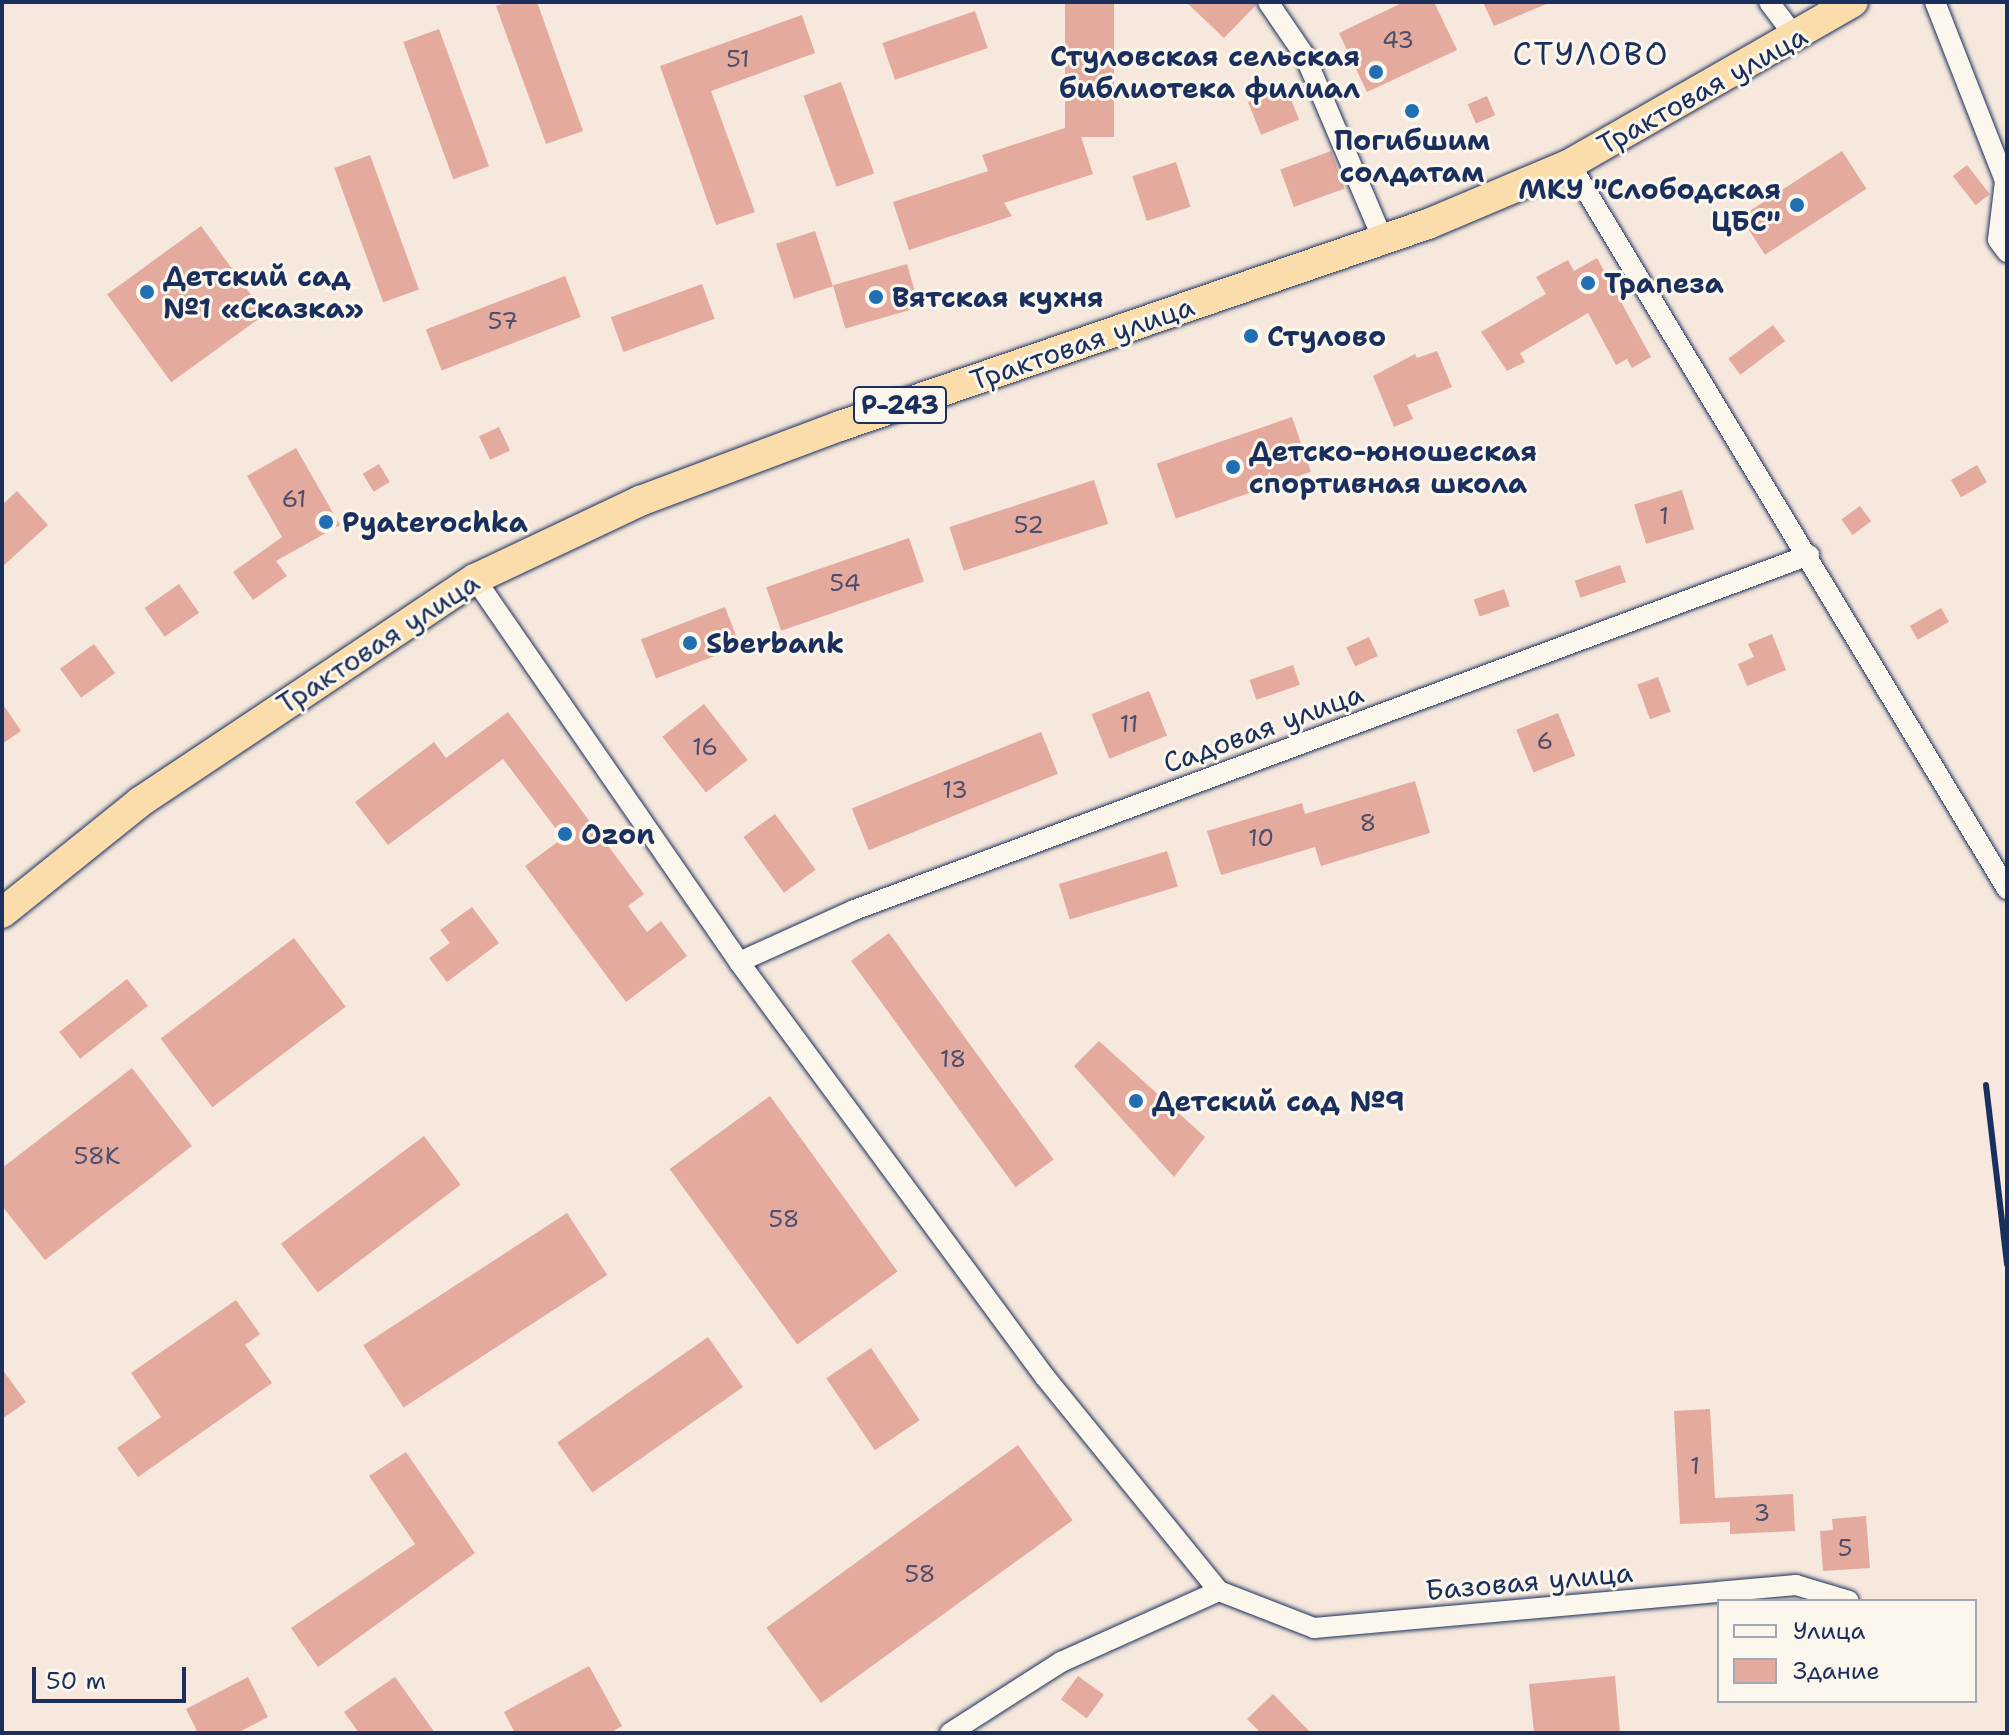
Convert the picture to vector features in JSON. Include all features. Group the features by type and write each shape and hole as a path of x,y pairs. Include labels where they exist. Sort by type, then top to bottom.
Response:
{"highway":[{"name":"Трактовая улица","path":"2,913 140,802 475,579 640,501 840,426 1383,240 1570,164 1796,38 1853,2"}],"street":[{"path":"1268,2 1305,56 1383,240"},
{"path":"1769,2 1796,38"},
{"path":"1935,2 2005,181 1998,240 2007,252"},
{"path":"1570,164 1809,555 2007,889"},
{"name":"Садовая улица","path":"739,962 854,910 1809,555"},
{"path":"475,579 739,962 1045,1377 1219,1591 1061,1662 950,1733"},
{"name":"Базовая улица","path":"1219,1591 1314,1628 1796,1585 1842,1599"}],"building":[{"path":"508,2 537,2 583,131 546,144 496,6"},
{"path":"1065,2 1114,2 1114,137 1065,137"},
{"path":"1186,2 1255,2 1256,5 1224,38"},
{"path":"1404,2 1434,2 1457,50 1367,92 1339,33"},
{"path":"1483,2 1551,2 1494,26"},
{"path":"975,11 988,48 895,80 882,43"},
{"path":"802,15 815,53 711,91 755,212 716,225 660,66"},
{"path":"439,29 489,166 453,179 403,42"},
{"path":"841,82 874,173 837,187 803,96"},
{"path":"1286,87 1299,119 1261,135 1248,102"},
{"path":"1487,96 1495,115 1476,124 1468,104"},
{"path":"1077,124 1093,174 1004,203 1012,216 909,250 893,202 988,171 982,155"},
{"path":"1331,151 1345,189 1294,207 1280,169"},
{"path":"1842,151 1867,189 1765,255 1741,217"},
{"path":"370,155 419,289 383,302 334,168"},
{"path":"1176,162 1191,207 1147,221 1132,176"},
{"path":"1967,165 1990,194 1976,205 1953,176"},
{"path":"201,226 265,314 171,382 107,294"},
{"path":"815,231 833,286 794,299 776,244"},
{"path":"1597,258 1651,357 1632,368 1627,359 1616,365 1588,313 1520,353 1525,362 1507,371 1481,332 1546,294 1536,277 1568,260 1574,271"},
{"name":"Вятская кухня","path":"907,264 919,307 845,328 833,285"},
{"path":"565,276 581,317 442,370 426,329"},
{"path":"702,284 715,319 624,352 611,317"},
{"path":"1773,325 1785,341 1740,375 1728,359"},
{"path":"1437,351 1452,387 1407,405 1413,419 1394,427 1373,376 1415,354 1417,358"},
{"name":"Детско-юношеская спортивная школа","path":"1292,417 1311,472 1176,518 1157,464"},
{"path":"499,427 510,451 490,460 479,436"},
{"path":"296,448 340,525 276,561 287,576 253,600 233,572 282,537 247,476"},
{"path":"379,464 390,482 374,492 363,474"},
{"path":"1977,465 1987,482 1961,497 1951,480"},
{"path":"1094,480 1108,524 964,571 949,527"},
{"path":"1682,490 1694,529 1646,544 1634,505"},
{"path":"17,491 48,525 2,567 2,505"},
{"path":"1860,506 1871,521 1853,535 1841,520"},
{"path":"909,538 924,581 781,631 766,587"},
{"path":"1620,565 1626,582 1580,598 1575,581"},
{"path":"179,584 199,613 165,637 145,608"},
{"path":"1504,589 1510,606 1480,616 1474,599"},
{"name":"Sberbank","path":"725,607 740,646 656,678 641,639"},
{"path":"1941,608 1949,622 1918,640 1910,626"},
{"path":"1772,634 1786,670 1747,686 1738,664 1754,657 1748,644"},
{"path":"1369,637 1378,656 1355,667 1346,648"},
{"path":"94,644 115,673 81,698 60,669"},
{"path":"1293,665 1300,685 1256,700 1250,680"},
{"path":"1658,677 1671,712 1650,719 1637,685"},
{"path":"1149,691 1167,736 1109,759 1092,714"},
{"path":"2,703 21,731 2,744"},
{"path":"704,704 748,760 706,793 662,737"},
{"path":"508,712 644,894 628,906 647,932 661,921 687,956 626,1002 525,866 563,838 503,759 388,845 355,802 434,742 446,758"},
{"path":"1558,713 1575,756 1534,773 1516,730"},
{"path":"1041,732 1058,774 869,850 852,808"},
{"path":"1415,781 1430,833 1321,866 1315,847 1221,875 1207,831 1302,803 1305,814"},
{"path":"775,814 816,870 784,893 743,837"},
{"path":"1167,851 1178,886 1070,919 1059,884"},
{"path":"472,907 499,943 447,982 429,958 450,943 440,930"},
{"path":"889,933 1054,1160 1016,1187 851,961"},
{"path":"294,938 346,1007 212,1107 161,1039"},
{"path":"127,979 148,1006 80,1059 59,1032"},
{"name":"Детский сад №9","path":"1099,1041 1205,1137 1174,1177 1074,1066"},
{"path":"132,1068 192,1146 45,1260 2,1206 2,1168"},
{"path":"770,1096 898,1272 797,1344 670,1169"},
{"path":"424,1136 461,1185 318,1292 281,1244"},
{"path":"567,1213 607,1275 404,1407 363,1345"},
{"path":"236,1300 260,1334 245,1345 272,1383 138,1477 117,1448 161,1417 131,1373"},
{"path":"708,1337 743,1387 592,1493 557,1443"},
{"path":"871,1348 920,1420 875,1450 826,1378"},
{"path":"2,1369 26,1402 2,1419"},
{"path":"1710,1409 1715,1498 1793,1494 1795,1531 1730,1534 1730,1522 1680,1524 1674,1411"},
{"path":"1018,1445 1073,1520 821,1703 766,1628"},
{"path":"406,1452 475,1553 318,1667 291,1628 415,1544 369,1476"},
{"path":"1866,1516 1870,1568 1823,1571 1820,1531 1833,1530 1832,1519"},
{"path":"589,1666 622,1726 610,1733 515,1733 504,1712"},
{"path":"1078,1676 1104,1695 1087,1718 1061,1699"},
{"path":"1615,1676 1620,1733 1534,1733 1529,1684"},
{"path":"248,1677 268,1717 237,1733 198,1733 186,1709"},
{"path":"395,1677 435,1733 359,1733 344,1712"},
{"path":"1273,1694 1311,1733 1261,1733 1247,1719"}],"railway":[{"path":"1986,1085 2007,1265"}],"place":[{"name":"Стуловская сельская библиотека филиал","path":"1376,72"},
{"name":"Погибшим солдатам","path":"1412,111"},
{"name":"МКУ \"Слободская ЦБС\"","path":"1797,205"},
{"name":"Трапеза","path":"1588,283"},
{"name":"Детский сад №1 «Сказка»","path":"147,292"},
{"name":"Вятская кухня","path":"876,297"},
{"name":"Стулово","path":"1251,336"},
{"name":"Детско-юношеская спортивная школа","path":"1233,467"},
{"name":"Pyaterochka","path":"326,522"},
{"name":"Sberbank","path":"690,643"},
{"name":"Ozon","path":"565,834"},
{"name":"Детский сад №9","path":"1136,1101"}],"district":[{"name":"СТУЛОВО","path":"1591,54"}]}
